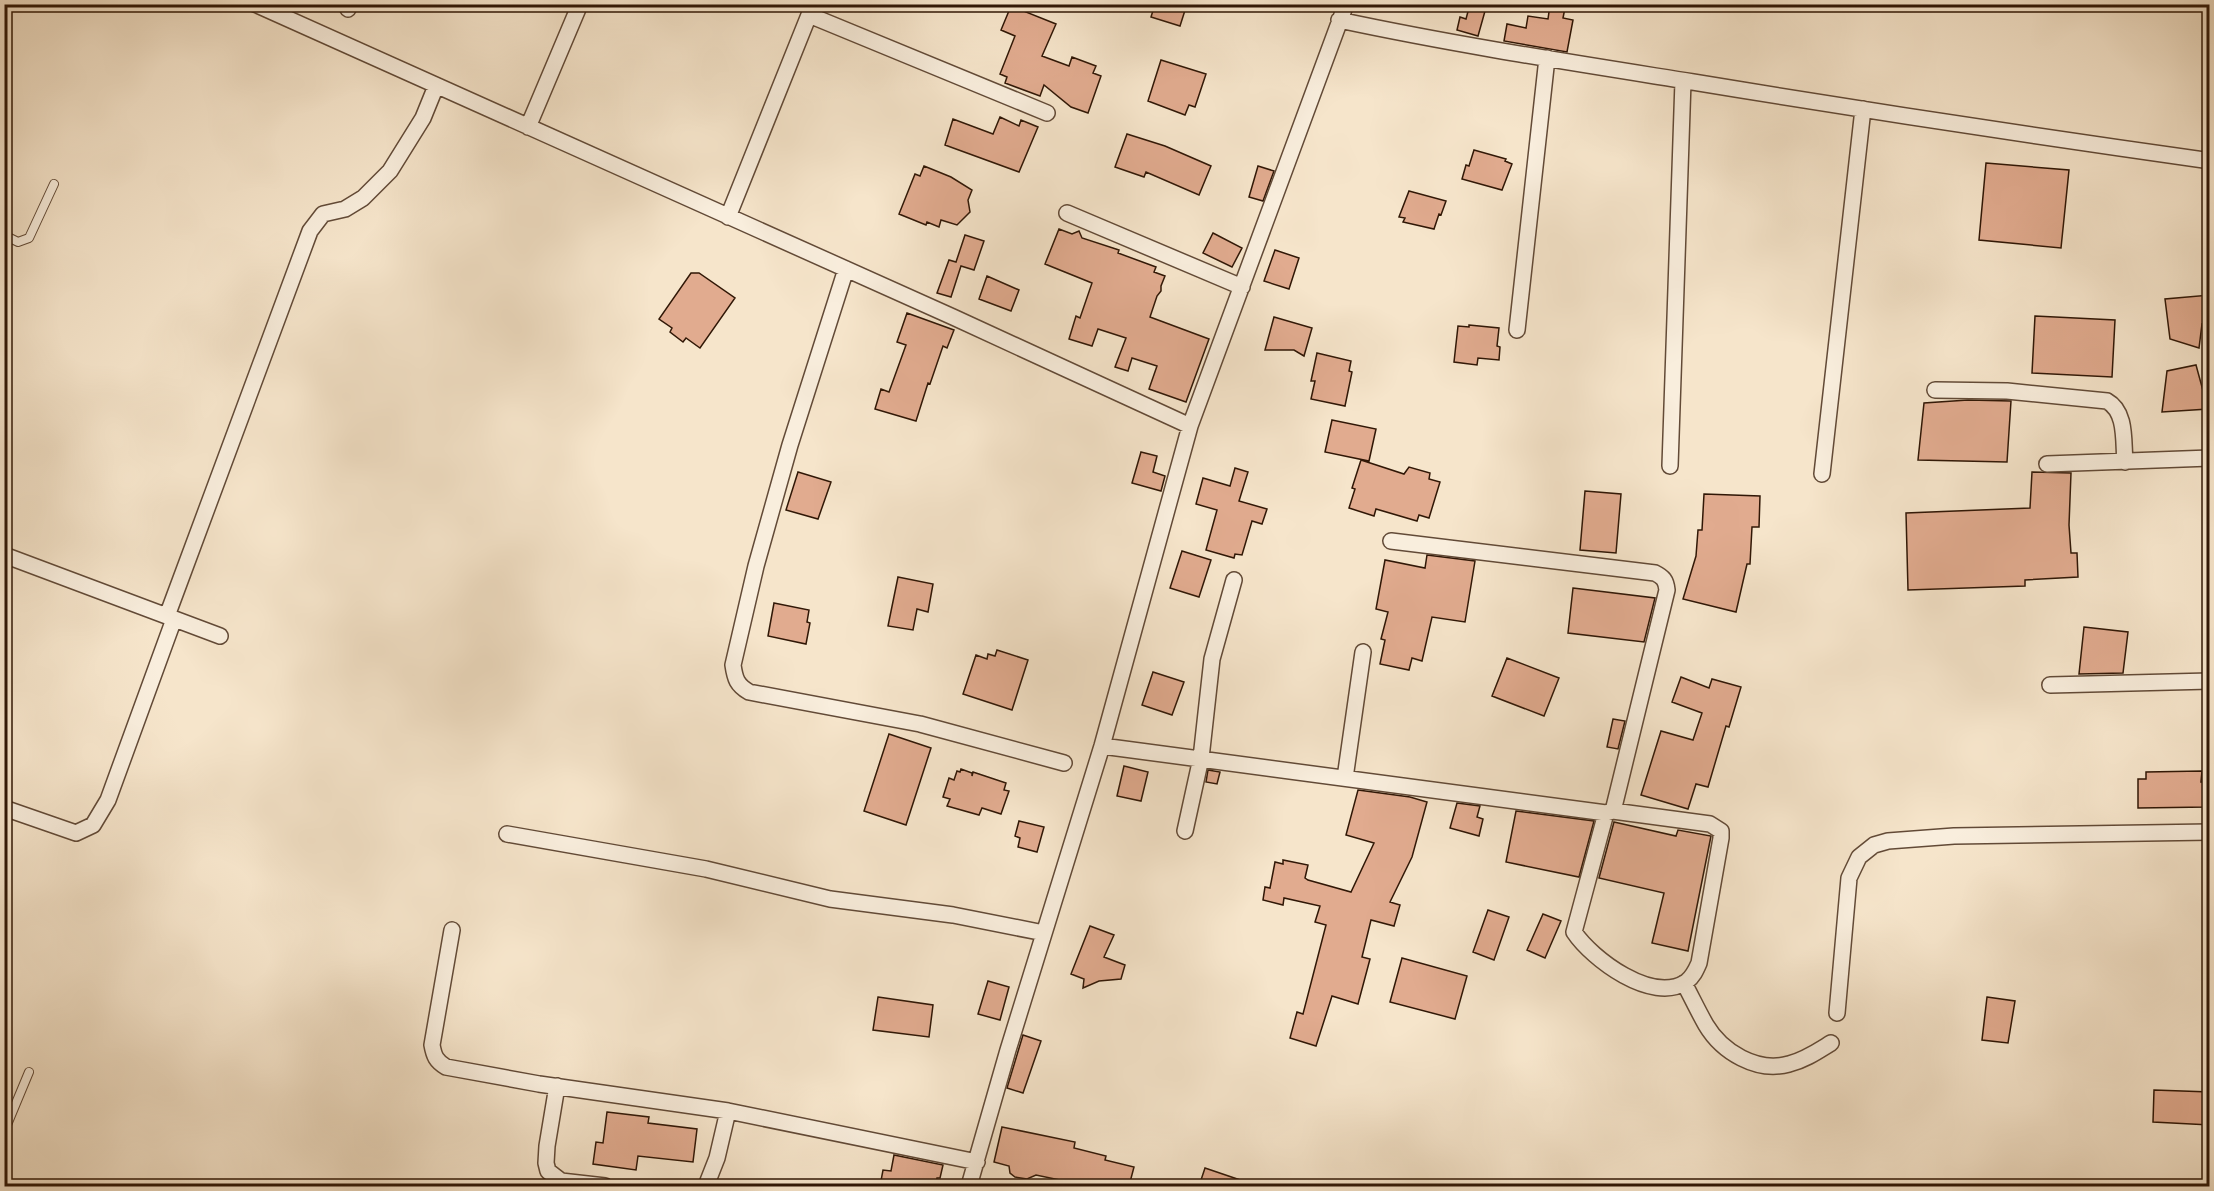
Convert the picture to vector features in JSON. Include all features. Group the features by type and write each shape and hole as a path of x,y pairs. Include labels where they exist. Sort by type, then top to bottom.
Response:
{"street":[{"path":"255,4 1191,426"},
{"path":"528,127 580,4"},
{"path":"969,1186 1102,746 1191,426 1346,4"},
{"path":"728,218 812,10 1047,113"},
{"path":"1339,20 1421,38 1683,81 2075,142 2210,159"},
{"path":"1518,330 1547,58"},
{"path":"1670,466 1683,81"},
{"path":"4,808 76,833 93,825 108,800 170,618 310,231 323,214 345,209 363,198 390,171 423,118 436,86"},
{"path":"1822,474 1863,109"},
{"path":"1067,213 1242,287"},
{"path":"846,269 790,445 756,566 733,665 735,678 740,687 749,692 920,724 1064,763"},
{"path":"1935,390 2007,391 2107,401 2113,404 2122,422 2125,462"},
{"path":"2046,464 2210,458"},
{"path":"1102,746 1610,812 1710,824 1721,831 1699,963 1693,975 1684,983 1670,987 1647,985 1625,976 1600,959 1574,932 1610,812 1667,590 1666,582 1662,576 1655,573 1391,541"},
{"path":"4,555 220,636"},
{"path":"1185,831 1201,758 1212,659 1234,580"},
{"path":"1345,778 1363,652"},
{"path":"2050,686 2210,681"},
{"path":"1837,1013 1850,878 1859,857 1874,845 1888,841 1954,836 2210,832"},
{"path":"507,834 706,869 830,899 953,915 1044,933"},
{"path":"453,930 432,1046 434,1056 446,1067 728,1111 976,1162"},
{"path":"1684,983 1706,1025 1719,1041 1733,1054 1748,1061 1775,1066 1788,1065 1807,1058 1831,1043"},
{"path":"557,1086 547,1146 548,1171 561,1181 605,1186"},
{"path":"706,1186 717,1158 728,1111"}],"lane":[{"path":"4,235 18,242 29,238 54,184"},
{"path":"4,1132 29,1072"}],"building":[{"path":"1155,4 1187,4 1180,26 1151,17"},
{"path":"1470,4 1487,4 1478,36 1457,30 1460,17 1466,19"},
{"path":"1550,5 1565,8 1563,18 1573,20 1567,52 1504,41 1507,24 1526,28 1528,16 1548,19"},
{"path":"1011,6 1056,24 1042,56 1069,66 1072,57 1096,66 1093,73 1101,76 1088,113 1071,107 1044,85 1040,96 1005,83 1007,77 1000,74 1015,36 1001,30"},
{"path":"1161,60 1206,74 1195,107 1189,105 1185,115 1148,101"},
{"path":"1000,117 1019,126 1021,120 1038,127 1019,172 945,145 953,119 993,134"},
{"path":"1127,134 1165,146 1211,166 1199,195 1146,172 1144,177 1115,167"},
{"path":"1474,150 1506,159 1505,161 1512,164 1502,190 1462,179"},
{"path":"1986,163 2069,170 2061,248 1979,240"},
{"path":"924,166 951,177 972,190 968,200 970,212 957,225 941,220 939,227 927,222 926,225 899,214 915,174 920,176"},
{"path":"1258,166 1274,171 1263,201 1249,197"},
{"path":"1409,191 1446,201 1434,229 1403,222 1405,218 1399,217"},
{"path":"1059,229 1072,234 1079,231 1082,238 1119,250 1118,253 1156,267 1154,272 1165,276 1150,317 1209,339 1186,402 1149,389 1157,366 1132,358 1128,371 1115,367 1126,338 1098,329 1092,346 1069,339 1076,316 1080,318 1092,283 1045,264"},
{"path":"1213,233 1242,248 1232,267 1203,253"},
{"path":"965,235 984,241 974,270 961,266 951,297 937,293 949,260 956,262"},
{"path":"1275,250 1299,258 1289,289 1264,281"},
{"path":"691,273 699,273 735,298 700,348 686,338 683,342 670,332 672,328 659,319"},
{"path":"987,276 1019,290 1011,311 979,299"},
{"path":"2210,295 2210,327 2202,324 2199,348 2170,339 2165,299"},
{"path":"907,313 954,330 947,348 943,346 916,421 875,409 881,389 889,392 906,345 897,342"},
{"path":"2035,316 2115,320 2112,377 2032,373"},
{"path":"1274,317 1312,328 1304,356 1294,350 1265,350"},
{"path":"1469,325 1499,328 1497,346 1500,347 1499,360 1478,358 1477,365 1454,362 1458,326 1469,327"},
{"path":"1317,353 1351,361 1349,371 1352,372 1345,406 1311,399 1315,381 1311,381"},
{"path":"2196,365 2208,409 2162,412 2167,371"},
{"path":"1968,400 2011,401 2007,462 1918,460 1924,403"},
{"path":"1332,420 1376,429 1369,461 1325,452"},
{"path":"1141,452 1157,456 1153,472 1165,476 1161,491 1132,483"},
{"path":"1361,460 1404,474 1409,467 1430,473 1429,479 1440,482 1429,518 1419,515 1417,521 1376,509 1374,516 1349,508 1355,489 1352,488"},
{"path":"1235,468 1248,472 1239,501 1267,509 1262,524 1252,521 1242,555 1235,554 1234,558 1206,550 1217,510 1196,504 1203,478 1230,486"},
{"path":"798,472 831,482 818,519 786,510"},
{"path":"2032,472 2071,473 2069,525 2071,553 2077,553 2078,577 2025,580 2025,586 1908,590 1906,513 2030,508"},
{"path":"1585,491 1621,494 1616,553 1580,550"},
{"path":"1704,494 1760,496 1759,527 1752,527 1750,564 1747,564 1736,612 1683,599 1696,556 1698,530 1702,530"},
{"path":"1182,551 1211,560 1199,597 1170,588"},
{"path":"1427,555 1475,561 1465,622 1432,617 1422,661 1412,658 1409,670 1380,664 1385,640 1381,639 1388,612 1376,609 1385,560 1425,568"},
{"path":"898,577 933,584 928,612 917,609 913,630 888,626"},
{"path":"1573,588 1655,598 1644,642 1568,633"},
{"path":"774,603 809,610 807,622 810,623 806,644 768,636"},
{"path":"2084,627 2128,632 2123,673 2079,674"},
{"path":"997,650 1028,660 1012,710 963,694 976,655 987,659 988,654 995,656"},
{"path":"1507,658 1559,678 1544,716 1492,696"},
{"path":"1153,672 1184,682 1172,715 1142,705"},
{"path":"1681,677 1709,688 1712,679 1741,687 1729,727 1726,726 1708,787 1696,784 1688,809 1641,795 1661,731 1693,740 1702,713 1672,702"},
{"path":"1613,719 1625,721 1618,749 1607,747"},
{"path":"889,734 931,748 906,825 864,811"},
{"path":"1124,766 1148,772 1141,801 1117,796"},
{"path":"961,769 972,773 972,776 973,772 1006,783 1004,790 1009,791 1001,814 982,808 979,815 947,806 950,799 943,797 949,778 954,780 957,771 960,772"},
{"path":"1208,770 1220,772 1217,784 1206,782"},
{"path":"2202,771 2201,782 2206,782 2207,807 2138,808 2138,779 2146,779 2146,772"},
{"path":"1358,790 1410,797 1427,802 1412,857 1390,902 1400,905 1394,926 1371,920 1362,957 1370,959 1358,1004 1332,996 1316,1046 1290,1038 1297,1012 1303,1014 1326,925 1315,922 1320,906 1284,898 1283,905 1263,900 1265,887 1270,888 1275,862 1283,864 1283,860 1308,865 1305,878 1308,880 1351,892 1374,843 1346,835"},
{"path":"1457,803 1480,806 1477,817 1483,819 1479,836 1450,828"},
{"path":"1516,811 1594,821 1579,877 1506,862"},
{"path":"1019,821 1044,827 1037,852 1018,847 1020,838 1015,836"},
{"path":"1614,822 1676,836 1678,830 1711,836 1688,951 1652,943 1664,893 1599,878"},
{"path":"1488,910 1509,917 1494,960 1473,952"},
{"path":"1543,914 1561,921 1545,958 1527,950"},
{"path":"1090,926 1114,935 1104,957 1125,965 1121,979 1099,981 1083,988 1084,979 1071,974"},
{"path":"1402,958 1467,976 1455,1019 1390,1002"},
{"path":"988,981 1009,987 1000,1020 978,1014"},
{"path":"878,997 933,1005 929,1037 873,1030"},
{"path":"1987,997 2015,1001 2008,1043 1982,1040"},
{"path":"1023,1035 1041,1041 1023,1093 1007,1088"},
{"path":"2154,1090 2210,1092 2210,1125 2153,1122"},
{"path":"607,1112 649,1117 648,1123 697,1129 693,1162 638,1156 636,1170 593,1164 596,1142 603,1143"},
{"path":"1002,1127 1075,1142 1074,1148 1106,1156 1105,1160 1134,1167 1129,1186 1078,1186 1079,1184 1036,1175 1027,1179 1015,1177 1010,1173 1009,1166 994,1162"},
{"path":"894,1155 943,1165 936,1186 880,1186 883,1170 891,1171"},
{"path":"1205,1168 1252,1184 1251,1186 1199,1186"}]}
